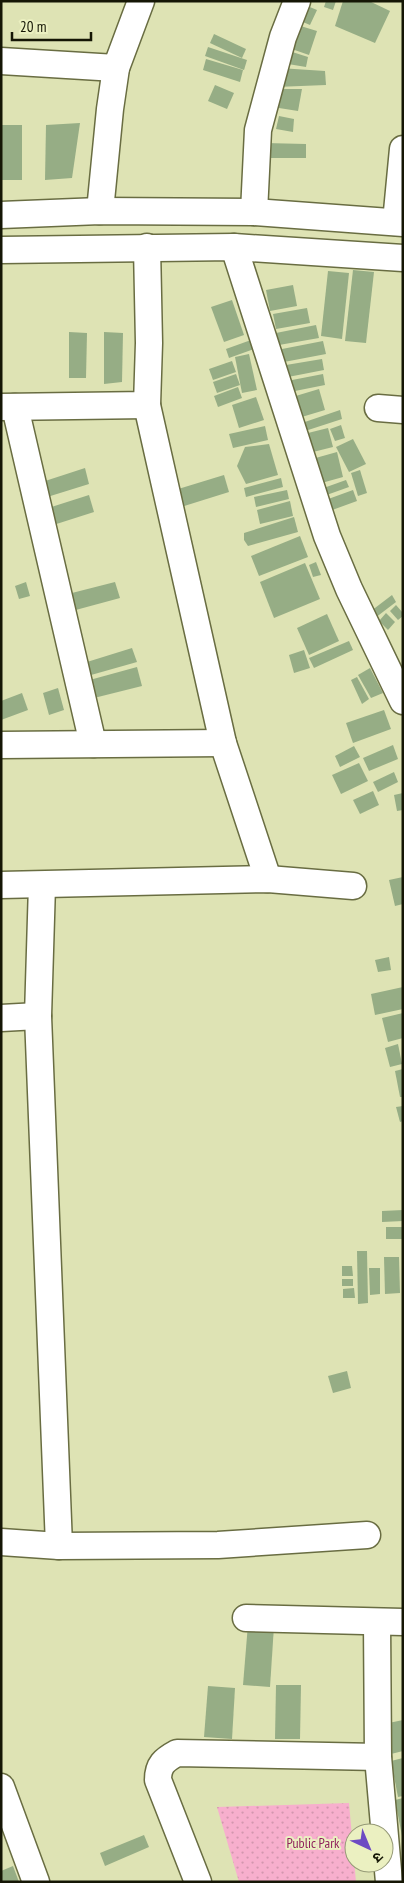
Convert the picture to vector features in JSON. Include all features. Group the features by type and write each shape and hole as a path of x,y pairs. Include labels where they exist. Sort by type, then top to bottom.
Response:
{"street":[{"path":"100,211 116,68 141,1"},
{"path":"254,212 258,130 283,37 297,1"},
{"path":"1,61 116,68"},
{"path":"1,215 100,211 254,212 399,223 403,150"},
{"path":"147,247 149,343 147,405 224,743 268,879"},
{"path":"234,247 327,536 350,590 403,702"},
{"path":"1,250 234,247 403,258"},
{"path":"93,744 8,407 147,405"},
{"path":"1,745 224,743"},
{"path":"1,885 268,879 353,886"},
{"path":"42,885 38,1016 58,1546"},
{"path":"1,1018 38,1016"},
{"path":"1,1542 58,1546 218,1545 367,1535"},
{"path":"246,1618 390,1622 378,1757 389,1882"},
{"path":"198,1882 158,1780 158,1769 164,1760 177,1753 378,1757"},
{"path":"1,1787 36,1882"}],"green space":[{"name":"Public Park","path":"349,1803 351,1823 344,1823 344,1873 355,1873 356,1882 239,1882 217,1807"}],"building":[{"path":"326,1 336,1 333,10 324,7"},
{"path":"343,1 369,1 390,11 375,43 335,26"},
{"path":"305,5 317,10 310,25 298,20"},
{"path":"294,24 317,31 309,55 286,47"},
{"path":"214,34 246,49 242,58 210,43"},
{"path":"208,47 247,60 244,70 205,56"},
{"path":"286,50 308,57 306,67 282,63"},
{"path":"206,59 243,70 240,82 203,70"},
{"path":"279,68 325,71 326,85 276,87"},
{"path":"215,85 234,93 227,109 208,101"},
{"path":"279,89 302,89 298,111 279,108"},
{"path":"279,116 294,119 293,132 276,129"},
{"path":"80,123 72,178 45,180 46,125"},
{"path":"1,125 22,125 22,180 1,180"},
{"path":"265,143 306,144 306,158 265,158"},
{"path":"353,270 374,272 366,343 345,341"},
{"path":"328,271 349,273 342,339 321,336"},
{"path":"293,285 297,306 270,311 266,290"},
{"path":"232,300 244,335 224,342 211,307"},
{"path":"307,308 310,323 276,329 273,314"},
{"path":"316,325 319,338 279,345 276,333"},
{"path":"69,332 87,333 86,378 69,378"},
{"path":"104,332 123,333 122,382 104,384"},
{"path":"251,340 254,349 229,358 226,349"},
{"path":"323,341 326,354 284,362 282,349"},
{"path":"249,354 257,390 242,393 235,357"},
{"path":"322,359 324,370 288,377 286,365"},
{"path":"232,361 236,372 213,380 209,369"},
{"path":"236,374 240,385 217,393 213,382"},
{"path":"323,374 325,385 290,392 287,381"},
{"path":"238,387 242,398 218,407 214,396"},
{"path":"319,389 325,410 295,419 289,398"},
{"path":"256,397 264,420 239,428 232,405"},
{"path":"340,410 342,419 302,432 299,424"},
{"path":"341,425 345,438 335,441 330,429"},
{"path":"265,426 268,440 233,448 229,434"},
{"path":"328,428 333,447 305,454 300,435"},
{"path":"353,439 366,464 349,472 336,447"},
{"path":"269,444 278,475 246,484 237,466 245,447"},
{"path":"337,452 343,477 318,484 312,459"},
{"path":"85,468 89,484 44,498 39,483"},
{"path":"360,470 367,493 358,496 351,473"},
{"path":"224,475 229,492 181,507 175,490"},
{"path":"281,478 283,487 246,497 244,488"},
{"path":"346,480 349,487 321,497 318,490"},
{"path":"287,490 289,499 256,507 254,497"},
{"path":"353,490 357,501 324,513 320,502"},
{"path":"89,495 94,512 47,527 42,510"},
{"path":"290,501 293,516 260,524 257,510"},
{"path":"294,517 298,532 248,546 244,540 244,533"},
{"path":"300,536 308,557 259,576 251,556"},
{"path":"316,562 321,575 313,577 309,565"},
{"path":"305,563 320,599 274,618 260,582"},
{"path":"26,582 30,596 19,599 15,586"},
{"path":"115,582 120,598 72,611 68,594"},
{"path":"392,595 396,602 375,618 371,611"},
{"path":"396,605 403,613 403,616 398,620 390,611"},
{"path":"386,613 395,622 388,630 379,621"},
{"path":"327,614 339,641 309,655 297,628"},
{"path":"349,641 353,650 314,668 309,658"},
{"path":"132,648 137,662 91,675 87,662"},
{"path":"304,650 310,668 294,673 289,655"},
{"path":"137,667 142,686 94,698 86,681"},
{"path":"370,668 383,693 371,698 358,675"},
{"path":"357,677 369,699 362,704 351,680"},
{"path":"58,688 64,710 49,715 43,693"},
{"path":"22,693 28,710 1,720 1,701"},
{"path":"384,710 391,729 353,743 346,723"},
{"path":"393,745 398,759 369,771 363,758"},
{"path":"354,746 360,757 340,767 335,756"},
{"path":"359,763 368,781 341,794 332,775"},
{"path":"394,772 398,782 378,792 373,782"},
{"path":"373,791 379,805 360,814 353,800"},
{"path":"403,793 403,810 397,811 394,795"},
{"path":"403,877 403,904 395,906 389,880"},
{"path":"389,957 391,970 378,972 375,960"},
{"path":"403,987 403,1009 375,1015 371,994"},
{"path":"403,1013 403,1038 388,1042 382,1018"},
{"path":"398,1044 402,1064 390,1067 385,1048"},
{"path":"403,1069 403,1097 400,1097 395,1071"},
{"path":"403,1106 403,1121 400,1122 396,1107"},
{"path":"403,1210 403,1221 382,1222 382,1211"},
{"path":"386,1227 403,1227 403,1239 386,1239"},
{"path":"357,1251 367,1251 368,1303 358,1304"},
{"path":"384,1257 399,1257 400,1293 385,1294"},
{"path":"342,1266 352,1266 353,1276 342,1276"},
{"path":"369,1268 380,1268 380,1294 370,1295"},
{"path":"342,1279 353,1279 353,1286 342,1286"},
{"path":"354,1288 355,1298 343,1298 343,1289"},
{"path":"347,1371 351,1388 333,1393 328,1376"},
{"path":"248,1624 274,1626 270,1687 243,1685"},
{"path":"276,1685 301,1685 300,1739 275,1739"},
{"path":"208,1686 235,1688 232,1739 204,1737"},
{"path":"403,1720 403,1751 391,1754 384,1724"},
{"path":"403,1758 403,1796 398,1797 391,1761"},
{"path":"403,1798 403,1835 402,1836 395,1800"},
{"path":"144,1835 149,1847 105,1866 100,1853"},
{"path":"13,1866 19,1882 1,1882 1,1871"}]}
